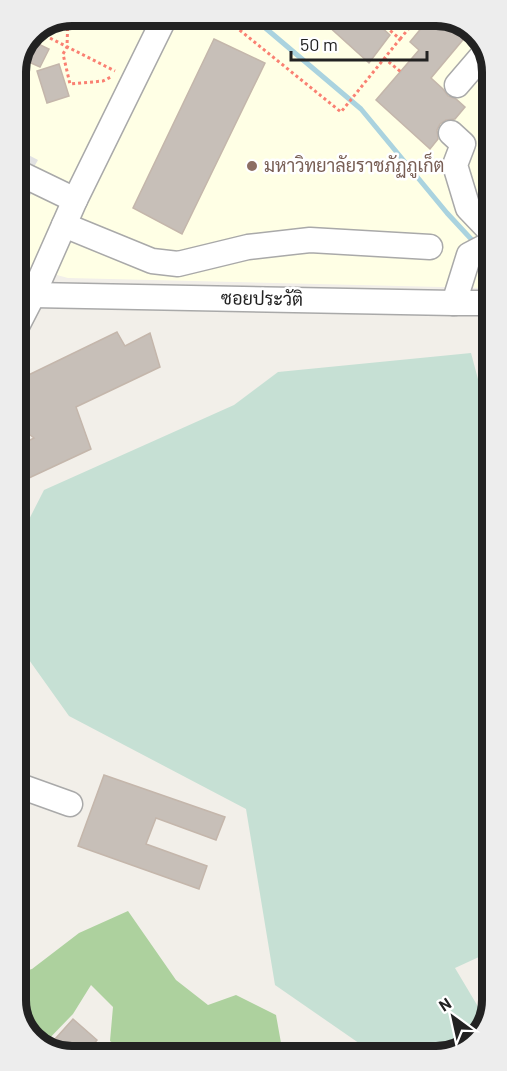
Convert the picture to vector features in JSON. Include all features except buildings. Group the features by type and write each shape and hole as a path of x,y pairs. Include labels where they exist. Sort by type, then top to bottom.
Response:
{"street":[{"path":"26,309 75,200 161,26"},
{"path":"457,85 480,58"},
{"path":"451,133 463,144 455,165 468,208 482,223"},
{"path":"26,176 75,200"},
{"path":"64,225 152,261 178,264 248,247 310,240 430,247"},
{"path":"454,303 469,255 482,248"},
{"name":"ซอยประวัติ","path":"33,295 482,303"},
{"path":"26,788 70,804"}],"path":[{"path":"44,35 67,47 120,74 103,81 70,84 63,54 67,47 68,26"},
{"path":"235,26 341,112 411,26"},
{"path":"385,26 400,39"},
{"path":"384,58 400,72"}],"shaded area":[{"name":"มหาวิทยาลัยราชภัฏภูเก็ต","path":"62,26 439,26 456,30 464,35 475,48 482,71 482,288 68,278 26,267 26,68 33,46 46,33"},
{"path":"26,154 38,160 30,174 39,179 26,204"},
{"path":"471,353 482,394 482,956 455,968 480,1011 472,1028 464,1036 445,1045 363,1046 275,985 246,809 69,716 26,656 26,525 44,490 234,405 278,372"}],"green space":[{"path":"128,911 176,980 208,1005 236,995 276,1015 281,1046 116,1045 110,1041 113,1007 91,985 73,1014 48,1039 35,1028 26,1009 26,971 32,969 79,933"}],"waterway":[{"path":"263,26 361,109 472,240"}],"place":[{"name":"มหาวิทยาลัยราชภัฏภูเก็ต","path":"252,166"}]}
